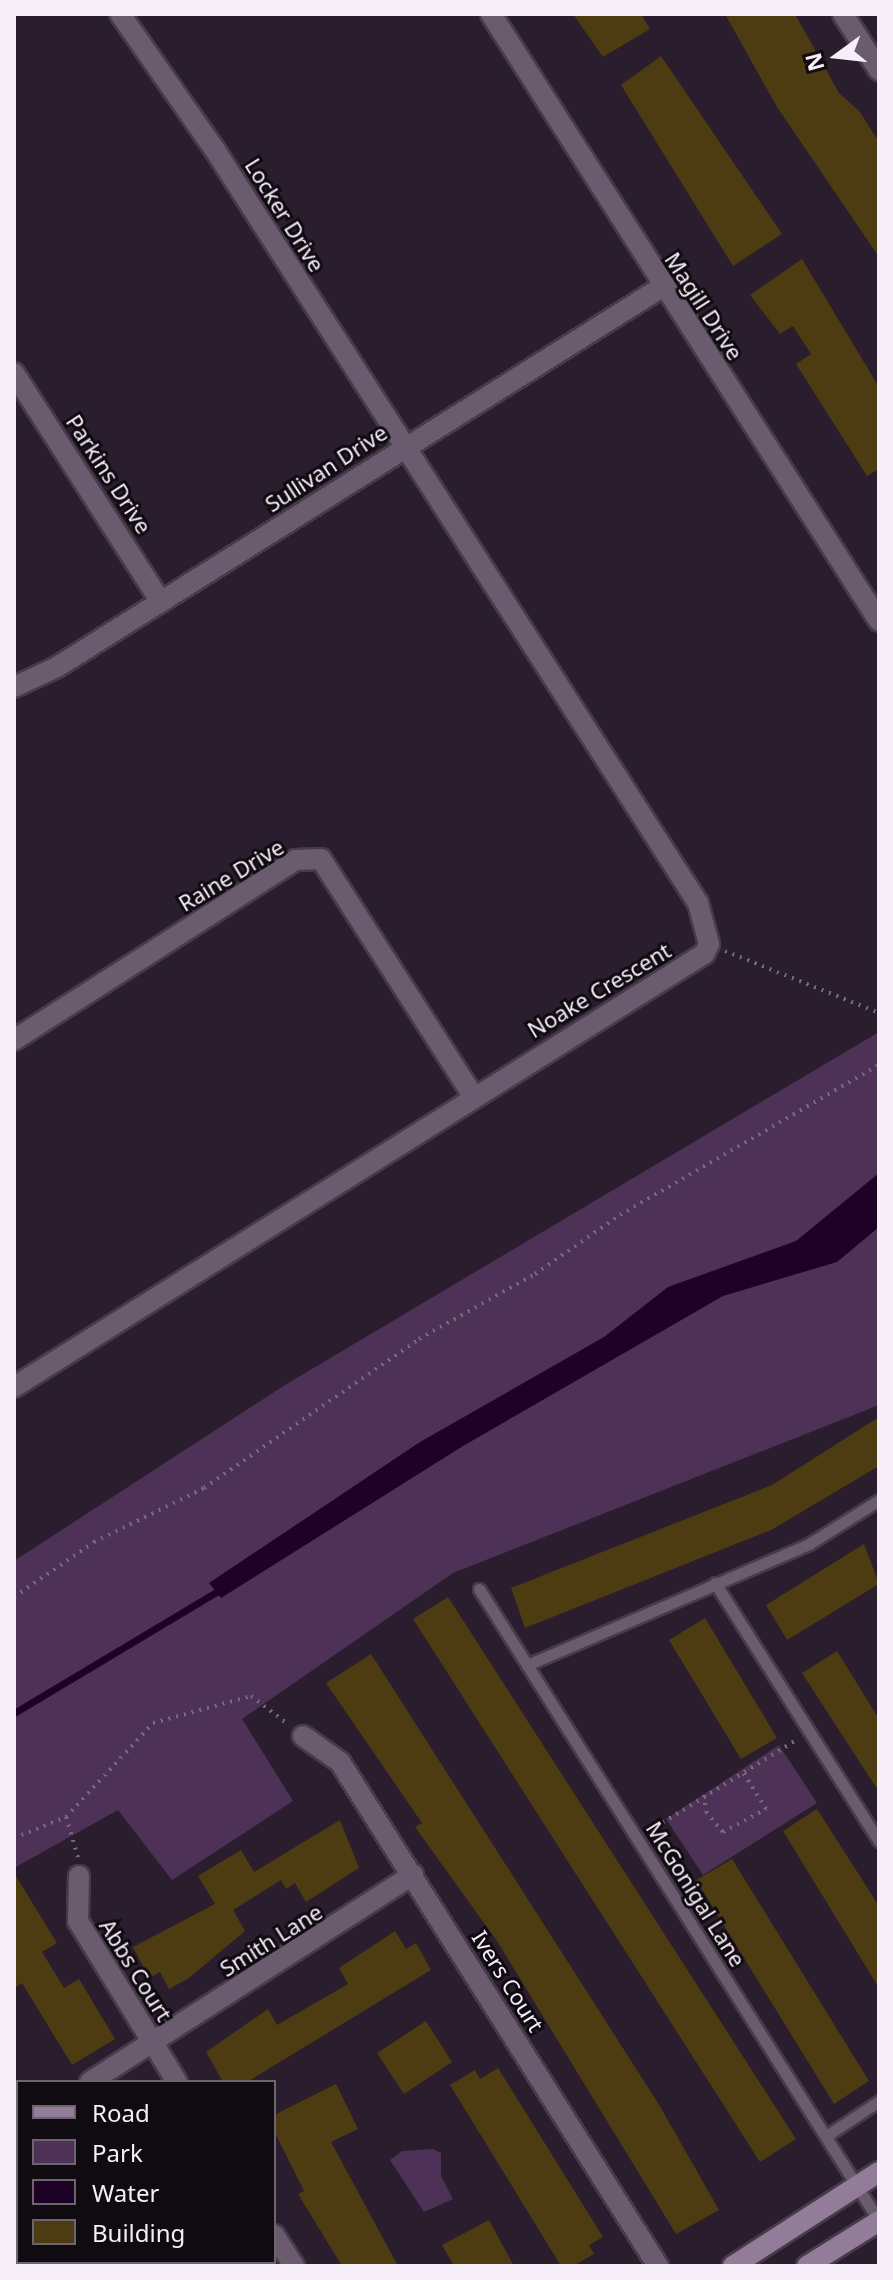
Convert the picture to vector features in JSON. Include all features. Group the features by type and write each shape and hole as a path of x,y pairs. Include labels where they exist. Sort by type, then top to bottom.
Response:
{"main road":[{"path":"733,2266 879,2172"},
{"path":"807,2266 879,2221"}],"street":[{"name":"Locker Drive","path":"120,14 215,150 403,447"},
{"name":"Magill Drive","path":"491,14 662,287 879,621"},
{"path":"843,14 879,70"},
{"name":"Sullivan Drive","path":"14,687 161,602 403,447 662,287"},
{"name":"Parkins Drive","path":"14,373 161,602"},
{"path":"403,447 698,903 709,944"},
{"name":"Raine Drive","path":"14,1040 295,860 321,859 472,1094"},
{"name":"Noake Crescent","path":"14,1387 472,1094 704,954 709,944"},
{"name":"Ivers Court","path":"303,1736 340,1762 652,2264"},
{"name":"Smith Lane","path":"93,2080 413,1875"},
{"name":"Abbs Court","path":"79,1876 78,1921 176,2080"},
{"path":"276,2238 294,2266"}],"lane":[{"path":"527,1665 809,1544 879,1500"},
{"path":"715,1583 879,1841"},
{"name":"McGonigal Lane","path":"479,1589 879,2221"},
{"path":"826,2136 879,2101"}],"path":[{"path":"709,944 879,1013"},
{"path":"14,1597 94,1542 204,1488 419,1339 535,1274 620,1215 879,1065"},
{"path":"14,1838 66,1817 153,1723 251,1696 303,1736"},
{"path":"636,1836 810,1732"},
{"path":"704,1795 706,1812 723,1832 766,1809 743,1772"},
{"path":"66,1817 79,1876"}],"green space":[{"path":"879,1032 879,1405 453,1573 242,1719 293,1801 172,1880 118,1810 14,1868 14,1561 285,1385"},
{"path":"779,1745 817,1803 703,1875 666,1819"},
{"path":"433,2149 441,2153 441,2176 453,2199 424,2212 390,2160 402,2151"}],"water":[{"path":"879,1173 879,1227 837,1262 723,1296 463,1446 221,1598 209,1583 420,1442 604,1337 668,1287 796,1241"}],"building":[{"path":"573,14 641,14 650,29 603,57"},
{"path":"725,14 795,14 839,93 860,112 879,142 879,257 777,107"},
{"path":"661,56 782,234 733,266 621,85"},
{"path":"802,259 879,387 879,469 867,476 796,364 811,354 793,326 780,334 750,295"},
{"path":"879,1417 879,1466 771,1530 525,1628 511,1588 772,1485"},
{"path":"864,1544 879,1584 787,1640 766,1605"},
{"path":"448,1597 796,2139 760,2162 413,1619"},
{"path":"705,1618 777,1738 741,1759 669,1640"},
{"path":"837,1651 879,1719 879,1792 802,1673"},
{"path":"371,1654 658,2103 719,2210 676,2234 497,1941 415,1827 422,1823 326,1683"},
{"path":"817,1809 879,1906 879,1988 783,1831"},
{"path":"340,1820 359,1868 306,1902 295,1883 286,1889 281,1880 233,1910 245,1931 189,1978 169,1989 160,1972 149,1978 133,1947 215,1904 198,1876 241,1850 254,1872"},
{"path":"732,1859 869,2081 834,2104 696,1880"},
{"path":"14,1873 57,1943 42,1952 64,1988 79,1979 115,2039 72,2065 22,1983 14,1988"},
{"path":"395,1931 406,1949 416,1943 431,1970 250,2080 222,2080 206,2052 268,2009 277,2025 348,1984 339,1968"},
{"path":"426,2021 452,2062 404,2094 377,2053"},
{"path":"498,2068 603,2237 589,2245 594,2254 573,2266 561,2266 450,2085 475,2070 480,2079"},
{"path":"336,2084 358,2129 331,2142 398,2266 342,2266 298,2194 304,2191 276,2135 276,2114"},
{"path":"489,2220 514,2266 454,2266 442,2245"}],"waterway":[{"path":"14,1713 221,1589"}]}
